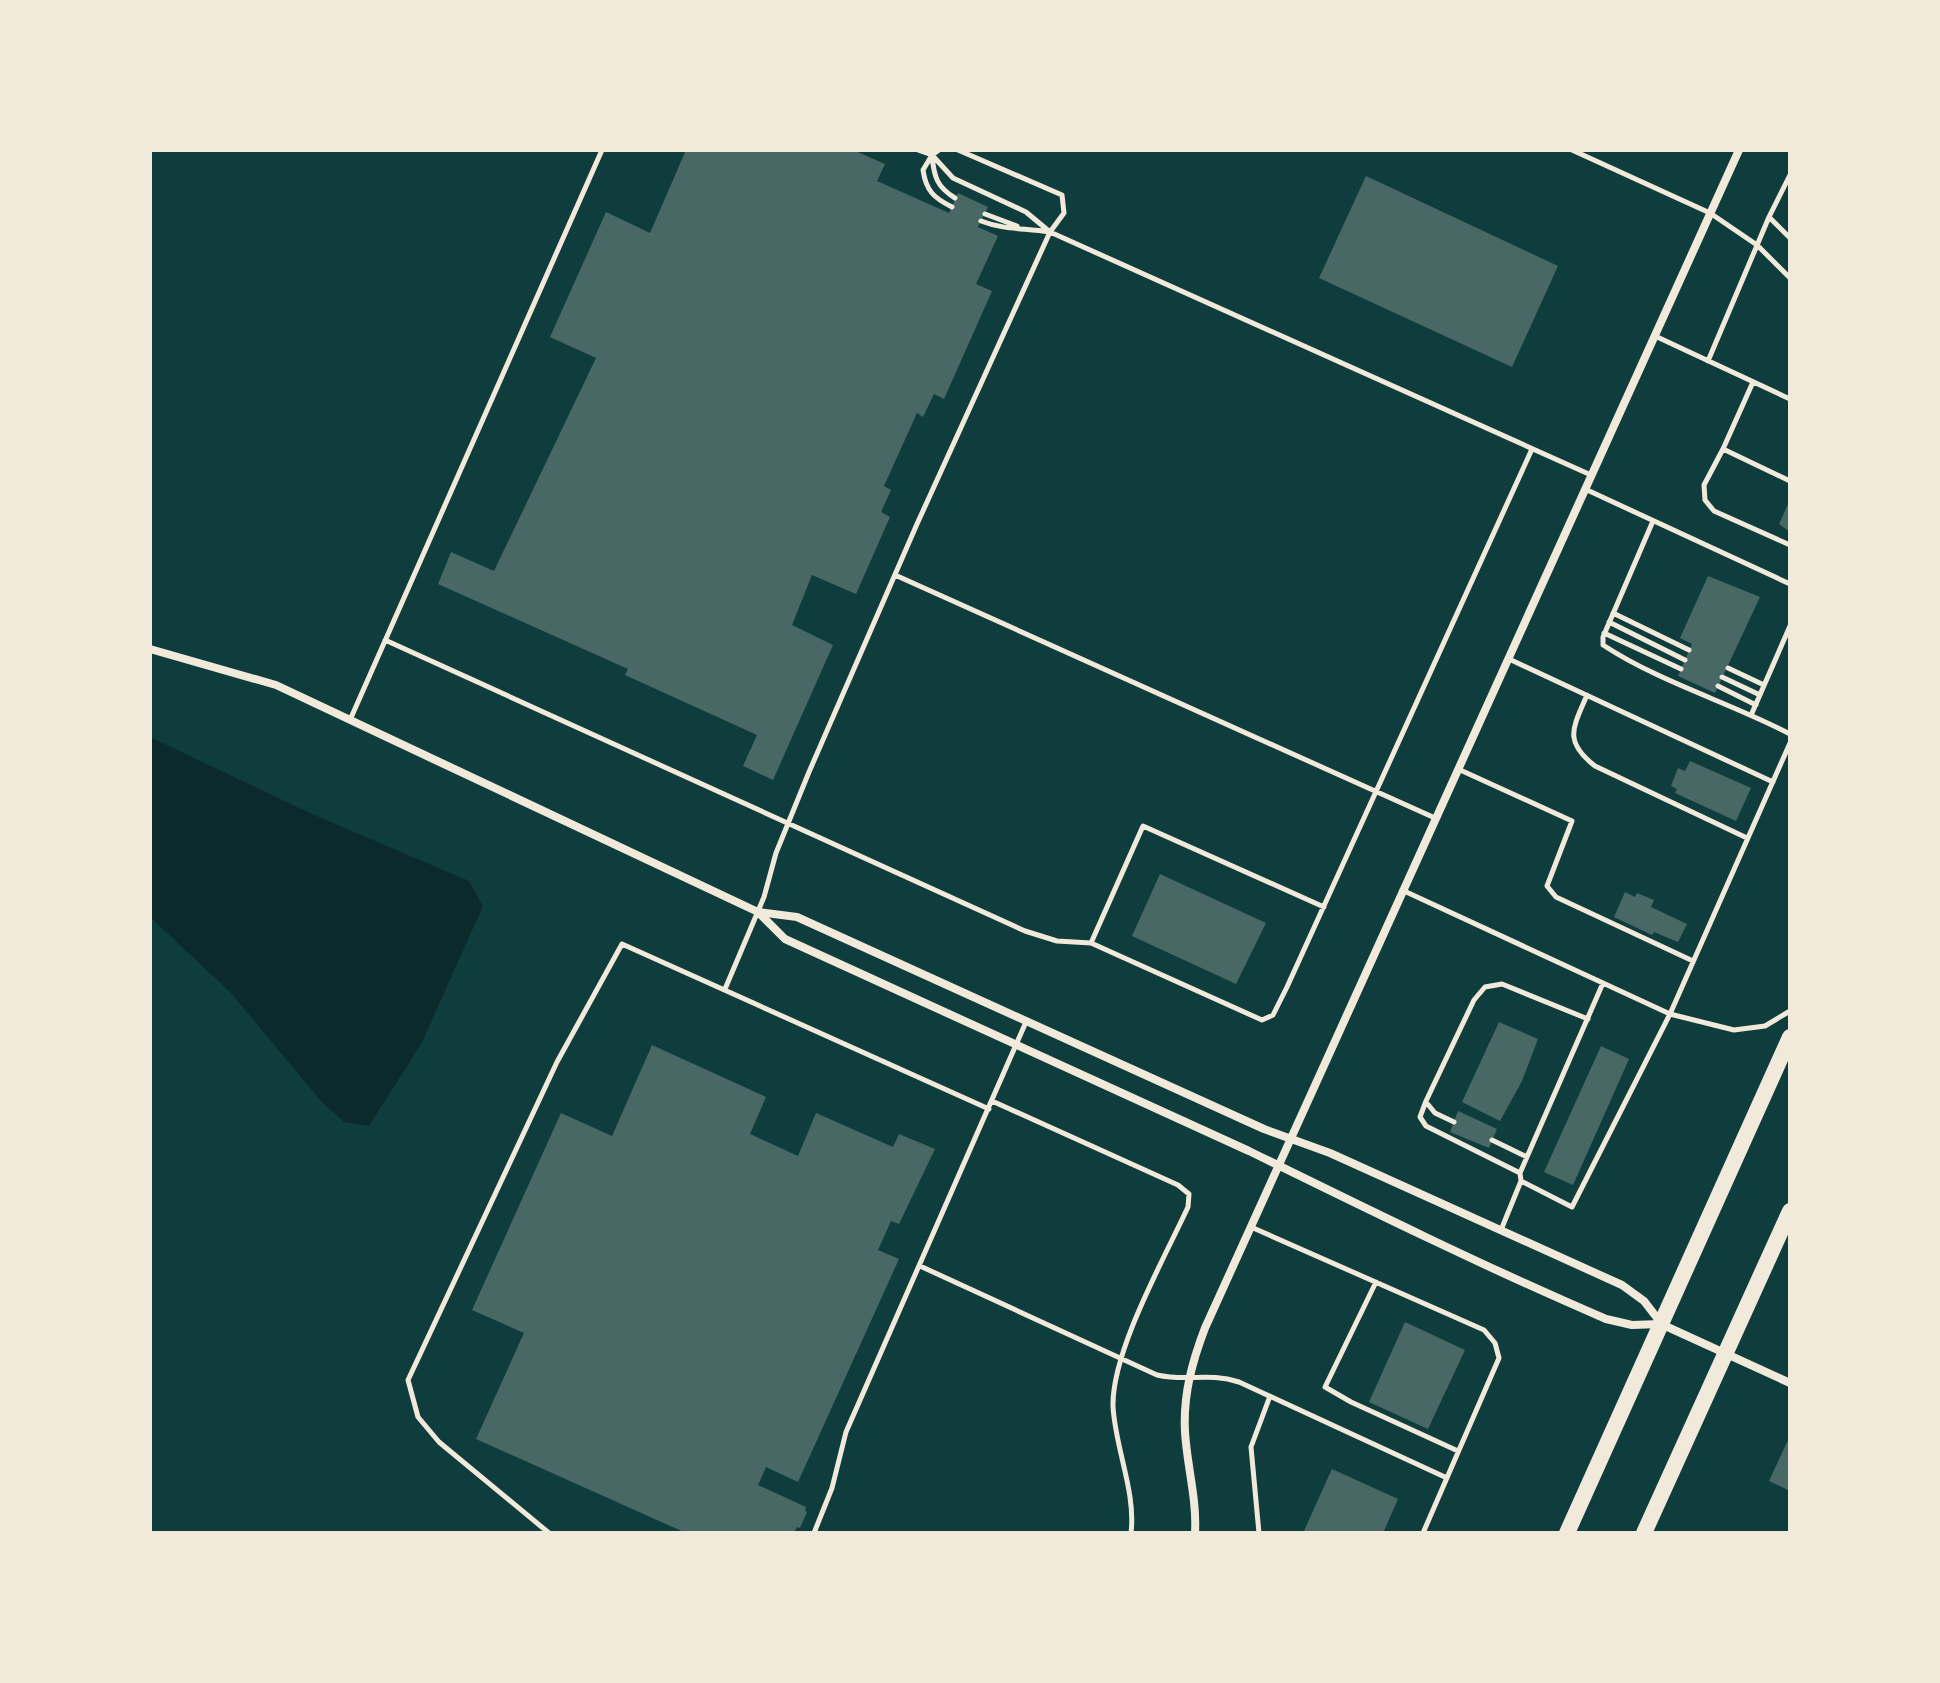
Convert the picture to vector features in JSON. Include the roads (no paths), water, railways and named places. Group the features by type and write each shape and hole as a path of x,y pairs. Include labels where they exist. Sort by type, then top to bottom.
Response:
{"highway":[{"path":"1567,1533 1790,1037"},
{"path":"1644,1533 1790,1211"}],"street":[{"path":"1195,1533 1194,1495 1185,1433 1188,1378 1209,1319 1739,150"},
{"path":"150,649 276,685 758,912 797,917 1264,1129 1330,1153 1622,1285 1644,1301 1661,1324"},
{"path":"758,912 785,939 1397,1224 1606,1319 1632,1325 1661,1324 1790,1383"}],"lane":[{"path":"350,720 602,150"},
{"path":"918,150 932,155 953,178 1026,212 1050,232"},
{"path":"939,150 923,170 924,181 934,198 952,207"},
{"path":"725,989 758,912 788,824 895,575 1050,232 1064,213 1062,195 958,150"},
{"path":"1572,150 1710,213 1757,245 1790,278"},
{"path":"932,155 936,182 955,198"},
{"path":"1708,361 1769,217 1789,178"},
{"path":"985,214 1018,226 1050,232 1591,475"},
{"path":"1769,217 1790,238"},
{"path":"981,221 1005,229 1018,226"},
{"path":"1655,336 1790,399"},
{"path":"1753,382 1704,485 1705,500 1714,511 1790,545"},
{"path":"385,640 1025,931 1057,941 1091,943 1262,1020 1273,1015 1278,1006 1532,449"},
{"path":"1723,449 1790,481"},
{"path":"1585,489 1790,584"},
{"path":"1653,521 1609,622 1603,645 1621,657 1752,714 1790,734"},
{"path":"895,575 1435,818"},
{"path":"1613,613 1689,650"},
{"path":"1609,622 1685,660"},
{"path":"1752,714 1790,626"},
{"path":"1604,635 1681,669"},
{"path":"1508,658 1773,782"},
{"path":"1728,668 1764,685"},
{"path":"1722,677 1760,695"},
{"path":"1718,686 1756,705"},
{"path":"1587,695 1574,727 1573,742 1580,754 1595,766 1747,838"},
{"path":"1521,1181 1572,1207 1670,1014 1789,747"},
{"path":"1457,769 1572,821 1547,886 1556,897 1693,961"},
{"path":"1091,943 1143,826 1324,907"},
{"path":"1402,890 1670,1014 1734,1030 1765,1026 1790,1011"},
{"path":"549,1533 439,1442 418,1417 408,1380 557,1062 622,944 989,1109"},
{"path":"1501,1230 1521,1181 1520,1173 1603,983"},
{"path":"1520,1173 1426,1126 1420,1117 1426,1101 1474,1000 1485,987 1502,984 1588,1019"},
{"path":"814,1533 832,1488 846,1432 1027,1021"},
{"path":"992,1101 1178,1185 1189,1194 1188,1207 1120,1358 1113,1404 1131,1510 1131,1533"},
{"path":"1426,1101 1435,1113 1454,1122"},
{"path":"1492,1140 1527,1157"},
{"path":"1250,1227 1484,1330 1495,1343 1499,1358 1423,1533"},
{"path":"920,1266 1157,1375 1227,1378 1447,1478"},
{"path":"1376,1282 1325,1387 1458,1451"},
{"path":"1259,1533 1251,1447 1270,1396"}],"water":[{"path":"150,737 312,814 469,881 483,906 422,1042 369,1126 344,1122 320,1100 231,993 150,917"}]}
